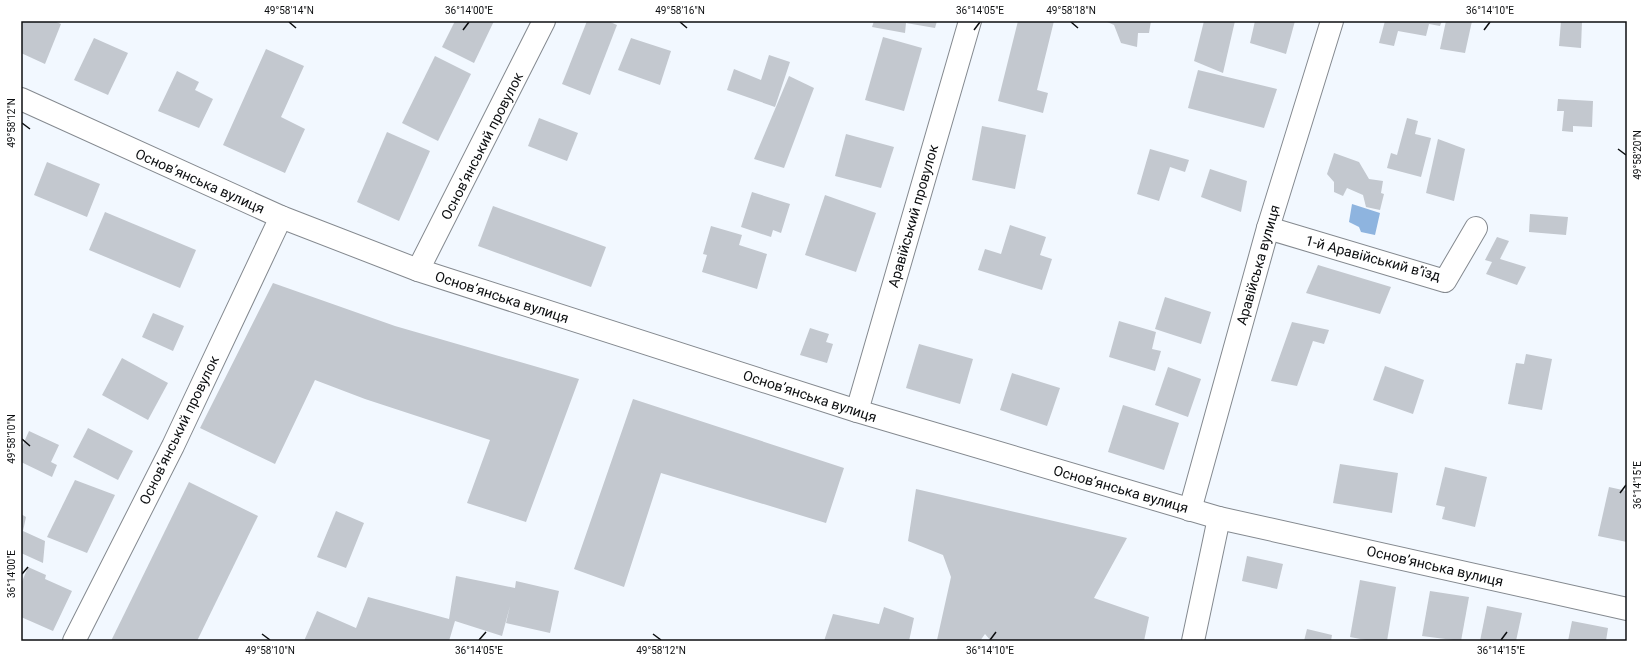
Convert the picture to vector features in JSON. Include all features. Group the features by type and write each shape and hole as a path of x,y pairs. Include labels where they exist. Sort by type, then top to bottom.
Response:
{"street":[{"name":"Основ’янський провулок","path":"418,270 544,21"},
{"name":"Аравійський провулок","path":"857,411 970,21"},
{"name":"Аравійська вулиця","path":"1190,510 1268,228 1332,21"},
{"name":"Основ’янська вулиця","path":"21,99 281,218 418,270 857,411 1219,518 1627,610"},
{"name":"Основ’янський провулок","path":"74,641 173,446 281,218"},
{"name":"1-й Аравійський в’їзд","path":"1268,228 1444,281 1476,228"},
{"path":"1193,641 1219,518"}],"water":[{"path":"1352,204 1380,213 1375,235 1361,232 1359,227 1349,222"}],"building":[{"path":"21,21 54,21 61,24 45,64 21,53"},
{"path":"455,21 494,21 474,63 442,47"},
{"path":"587,21 608,21 617,25 590,95 562,84"},
{"path":"874,21 937,21 935,28 906,23 905,33 872,27"},
{"path":"1018,21 1054,21 1037,90 1048,93 1043,113 998,101"},
{"path":"1105,21 1151,21 1149,33 1138,33 1137,47 1121,43 1114,25"},
{"path":"1204,21 1235,21 1223,73 1194,61"},
{"path":"1255,21 1295,21 1286,54 1250,43"},
{"path":"1385,21 1442,21 1440,26 1429,24 1426,36 1398,31 1394,46 1379,43"},
{"path":"1446,21 1472,21 1465,53 1440,49"},
{"path":"1561,21 1582,21 1581,48 1559,46"},
{"path":"883,37 922,48 904,111 865,100"},
{"path":"94,38 128,53 108,95 74,80"},
{"path":"631,38 671,51 660,85 618,70"},
{"path":"266,49 304,66 281,117 305,129 285,173 223,145"},
{"path":"769,55 790,62 775,107 727,90 734,69 761,80"},
{"path":"435,56 471,74 438,141 402,123"},
{"path":"1198,70 1277,89 1264,128 1188,108"},
{"path":"177,71 199,82 195,90 213,99 199,128 158,111"},
{"path":"789,76 814,88 784,168 754,159"},
{"path":"1558,99 1593,101 1592,127 1573,126 1573,132 1562,131 1564,111 1557,111"},
{"path":"539,118 578,133 567,161 528,146"},
{"path":"1407,118 1418,121 1415,134 1431,138 1421,177 1387,168 1391,153 1397,155"},
{"path":"982,126 1026,135 1015,189 972,180"},
{"path":"387,132 430,151 399,221 357,202"},
{"path":"846,134 894,147 881,188 835,176"},
{"path":"1438,139 1465,149 1454,201 1426,193"},
{"path":"1150,149 1189,160 1185,172 1170,167 1159,201 1137,194"},
{"path":"1334,153 1359,162 1369,179 1383,181 1381,193 1384,194 1380,210 1366,207 1363,195 1347,188 1343,196 1334,192 1334,182 1327,174"},
{"path":"47,162 100,184 87,217 34,195"},
{"path":"1210,169 1247,181 1241,212 1201,197"},
{"path":"752,192 790,204 781,233 773,230 771,237 741,227"},
{"path":"825,195 876,213 856,272 805,255"},
{"path":"493,206 606,247 591,287 478,246"},
{"path":"105,212 196,250 180,288 89,250"},
{"path":"1530,214 1568,217 1566,235 1529,232"},
{"path":"1010,225 1046,237 1040,255 1052,259 1042,290 978,270 985,249 1001,254"},
{"path":"711,226 742,235 739,245 767,254 757,289 702,272 707,255 703,254"},
{"path":"1497,237 1509,241 1500,259 1526,267 1517,285 1486,274 1492,262 1485,260"},
{"path":"1318,265 1391,287 1380,314 1306,293"},
{"path":"273,283 395,326 579,379 526,522 467,503 490,440 365,399 315,380 275,464 200,428"},
{"path":"1165,297 1211,312 1201,344 1155,329"},
{"path":"153,313 184,326 173,351 142,337"},
{"path":"1119,321 1156,332 1152,349 1161,351 1155,371 1109,357"},
{"path":"1292,322 1329,330 1324,344 1313,341 1297,386 1271,381"},
{"path":"810,328 829,334 826,342 833,344 827,363 800,355"},
{"path":"919,344 973,359 960,404 906,388"},
{"path":"1526,354 1552,359 1542,410 1508,404 1516,363 1524,364"},
{"path":"122,358 168,383 148,420 102,395"},
{"path":"1385,366 1424,380 1413,414 1373,400"},
{"path":"1168,367 1201,379 1188,417 1155,405"},
{"path":"1012,373 1060,388 1047,426 1000,410"},
{"path":"633,399 844,468 826,523 661,473 624,587 574,569"},
{"path":"1123,405 1179,423 1164,470 1108,452"},
{"path":"88,428 133,451 118,480 73,457"},
{"path":"29,431 59,445 51,462 57,465 52,477 21,462 21,449"},
{"path":"1340,464 1398,473 1392,513 1333,503"},
{"path":"1445,467 1487,477 1475,527 1442,519 1445,507 1436,505"},
{"path":"75,480 115,495 87,553 47,537"},
{"path":"189,482 258,516 197,641 111,641"},
{"path":"1609,487 1627,491 1627,542 1598,536"},
{"path":"916,489 1127,538 1094,598 1149,617 1144,641 991,641 985,634 980,641 937,640 951,577 943,555 908,541"},
{"path":"336,511 364,523 346,568 317,557"},
{"path":"21,514 26,517 23,531 45,541 43,563 21,553"},
{"path":"1247,556 1283,564 1277,589 1242,581"},
{"path":"28,567 46,575 45,579 72,591 53,631 21,617 21,584"},
{"path":"456,576 515,588 516,581 559,591 550,633 506,623 510,606 502,636 455,621 449,641 304,641 317,611 356,628 368,597 449,619"},
{"path":"1360,580 1396,587 1387,641 1371,641 1350,637"},
{"path":"1430,591 1469,597 1461,641 1422,636"},
{"path":"1487,606 1522,613 1516,641 1480,641"},
{"path":"884,607 914,618 909,641 824,641 833,614 879,624"},
{"path":"1572,621 1608,628 1606,641 1568,641"},
{"path":"1307,629 1332,635 1331,641 1304,641"}]}
